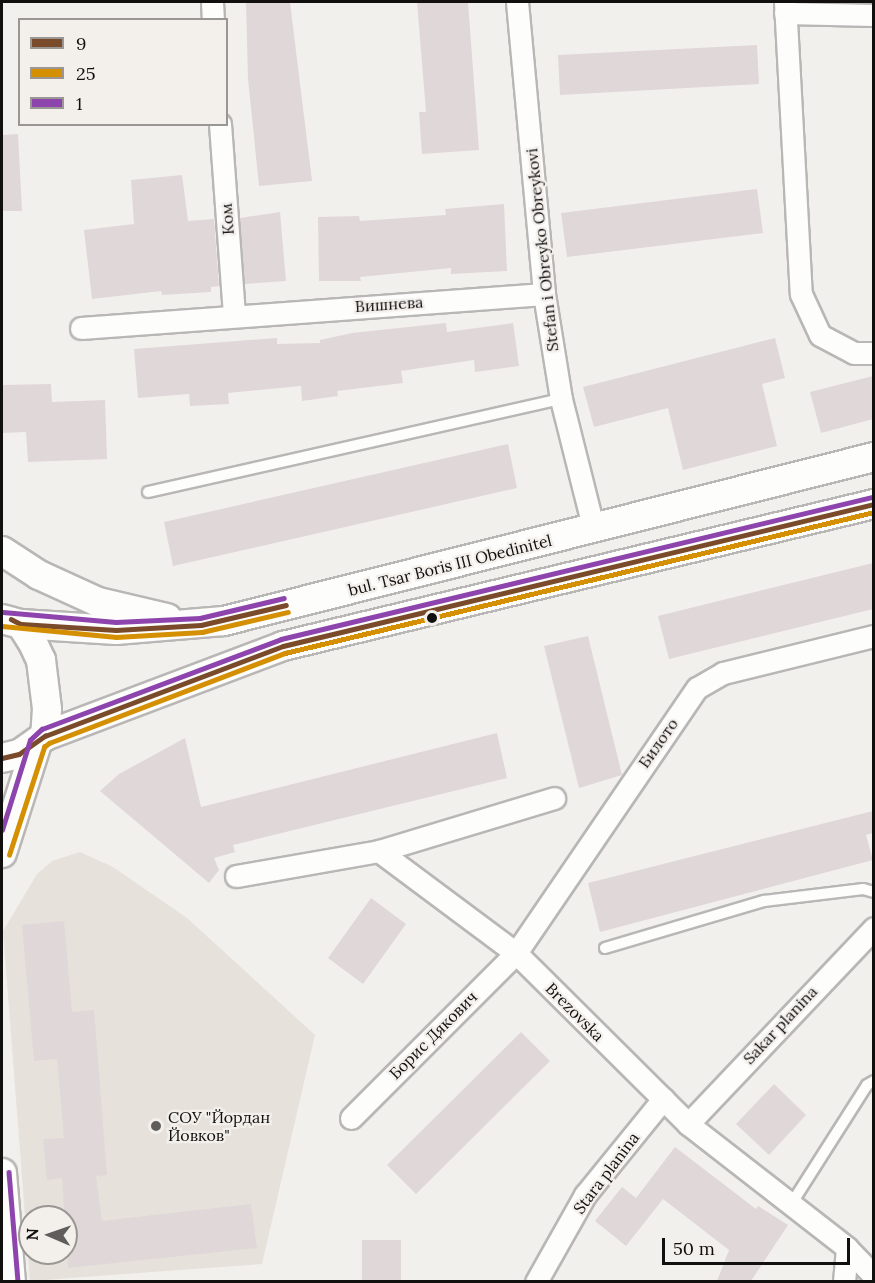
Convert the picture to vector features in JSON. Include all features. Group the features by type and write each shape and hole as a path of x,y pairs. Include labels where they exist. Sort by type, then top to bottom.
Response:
{"main road":[{"name":"bul. Tsar Boris III Obedinitel","path":"9,616 116,630 201,625 594,530 873,457"},
{"path":"2,758 41,740 283,646 873,504"},
{"path":"2,551 55,583 98,602 201,625"},
{"path":"2,853 41,740 46,693 41,660 9,616"},
{"path":"2,1173 11,1281"}],"street":[{"path":"212,2 213,18"},
{"name":"Stefan i Obreyko Obreykovi","path":"517,2 544,294 561,399 594,530"},
{"path":"873,15 785,7 801,294 820,335 854,354 873,353"},
{"name":"Ком","path":"220,126 234,314"},
{"name":"Вишнева","path":"81,328 234,314 544,294"},
{"name":"Билото","path":"516,953 697,687 723,674 873,636"},
{"path":"236,876 379,851 554,798"},
{"name":"Brezovska","path":"379,851 516,953 688,1124 790,1206 847,1248 873,1276"},
{"name":"Sakar planina","path":"688,1124 873,928"},
{"name":"Борис Дякович","path":"351,1118 516,953"},
{"name":"Stara planina","path":"536,1281 585,1195 663,1099"},
{"path":"844,1281 847,1248"}],"lane":[{"path":"148,492 561,399"},
{"path":"605,948 764,901 863,889 873,892"},
{"path":"790,1206 867,1084 873,1081"}],"shaded area":[{"name":"СОУ \"Йордан Йовков\"","path":"80,852 113,867 187,918 315,1035 262,1264 30,1281 29,1265 78,1265 78,1205 24,1205 3,931 37,874 52,861"}],"building":[{"path":"246,2 290,2 312,181 259,186 248,79"},
{"path":"417,2 468,2 479,150 422,154 419,112 426,112"},
{"path":"757,45 759,84 560,95 558,55"},
{"path":"18,134 22,211 2,211 2,135"},
{"path":"182,175 188,221 214,219 219,286 211,287 211,292 162,295 161,291 92,299 84,230 134,224 131,180"},
{"path":"757,189 763,233 567,257 561,213"},
{"path":"504,204 507,271 451,274 451,268 360,277 361,281 319,281 318,217 359,216 360,221 446,215 445,209"},
{"path":"280,212 286,281 245,284 240,218"},
{"path":"446,323 447,332 513,323 519,366 475,372 474,360 401,371 403,383 337,391 338,396 302,401 301,386 228,393 229,404 190,406 189,394 138,398 134,349 277,338 277,344 320,343 320,340 352,333"},
{"path":"775,338 785,378 762,384 777,446 683,470 668,408 594,427 583,387"},
{"path":"873,376 873,419 821,433 810,392"},
{"path":"51,384 52,402 105,400 107,459 28,462 26,432 2,433 2,385"},
{"path":"508,444 517,488 173,566 164,522"},
{"path":"873,563 873,609 669,659 658,616"},
{"path":"588,636 622,775 579,788 544,646"},
{"path":"497,733 507,778 233,845 235,852 214,858 219,870 209,883 100,791 119,774 185,738 201,807"},
{"path":"873,811 873,833 866,835 873,860 600,932 588,883"},
{"path":"371,898 406,924 363,984 328,958"},
{"path":"64,921 72,1012 94,1010 107,1175 96,1176 102,1221 251,1204 257,1248 68,1268 68,1265 78,1265 78,1205 64,1205 62,1178 47,1180 43,1139 64,1138 57,1059 34,1061 22,925"},
{"path":"521,1032 550,1061 416,1194 387,1165"},
{"path":"774,1084 806,1115 769,1155 736,1124"},
{"path":"675,1147 756,1209 758,1206 788,1225 751,1281 717,1281 729,1250 663,1199 626,1246 595,1221 622,1187 636,1198"},
{"path":"362,1240 401,1240 401,1281 362,1281"}],"transit line":[{"name":"1","path":"2,830 30,740 42,729 281,639 872,497"},
{"name":"9","path":"2,758 19,754 45,736 283,646 874,504"},
{"name":"25","path":"9,855 44,747 49,743 285,653 874,512"},
{"name":"1","path":"3,612 116,622 200,618 284,598"},
{"name":"9","path":"11,619 21,624 116,630 201,625 286,605"},
{"name":"25","path":"2,626 116,637 202,632 288,612"},
{"name":"1","path":"9,1172 18,1281"}],"place":[{"name":"СОУ \"Йордан Йовков\"","path":"156,1126"}]}
